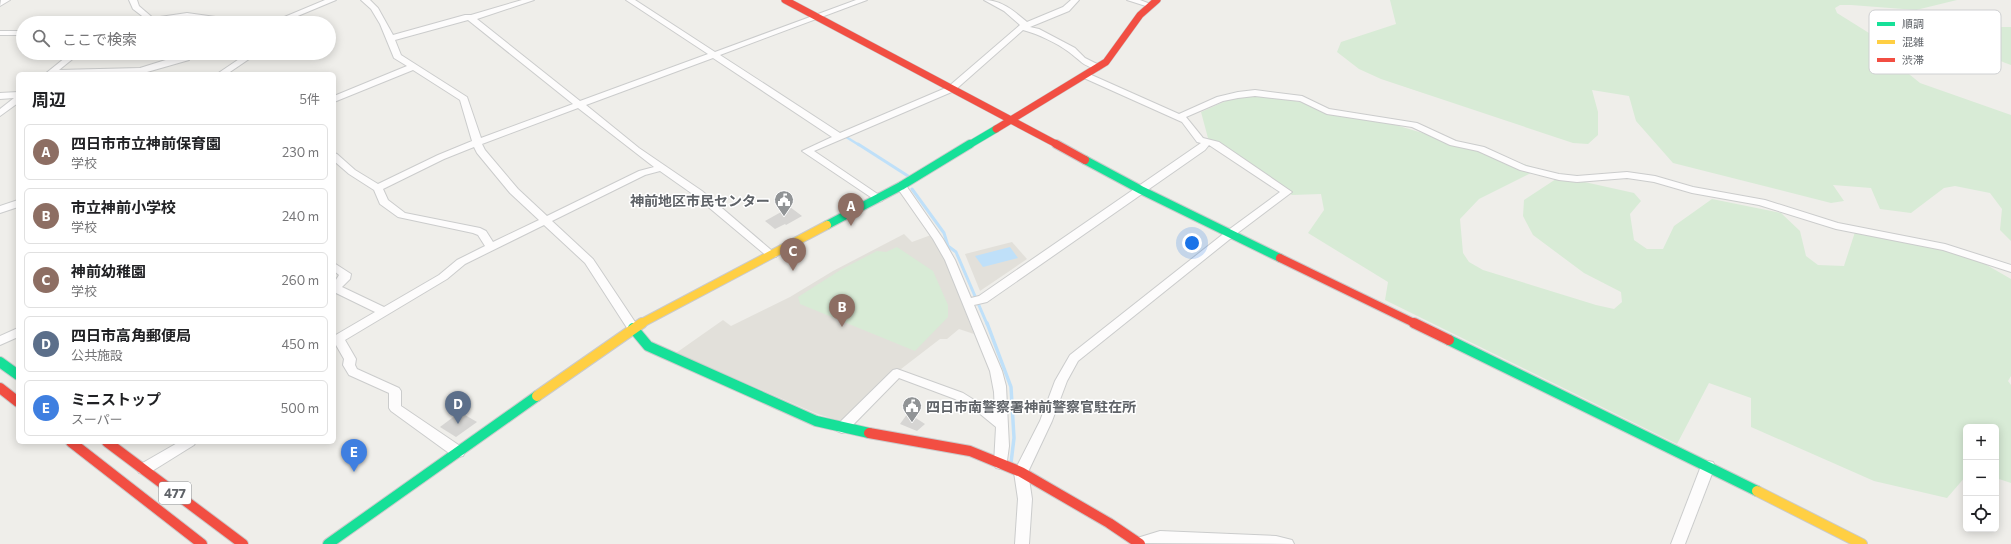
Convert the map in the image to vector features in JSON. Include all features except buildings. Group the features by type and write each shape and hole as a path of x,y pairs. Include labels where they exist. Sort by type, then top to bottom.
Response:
{"main road":[{"path":"786,0 1141,190 1708,466 1862,544"},
{"path":"328,544 633,328 878,199 1087,76 1100,67 1118,50 1141,13 1148,5 1157,0"},
{"path":"633,328 648,346 810,418 842,428 958,448 1011,468 1109,523 1140,544"},
{"path":"0,362 16,374"},
{"path":"0,388 16,400"},
{"name":"477","path":"74,444 202,544"},
{"name":"477","path":"110,444 243,544"}],"street":[{"path":"0,4 6,0"},
{"path":"133,0 136,7 148,16"},
{"path":"293,16 332,0"},
{"path":"364,0 374,8 384,24 397,56 464,100 480,151 514,192 589,261 633,328"},
{"path":"389,39 468,17 471,18 530,0"},
{"path":"630,0 842,136"},
{"path":"378,188 441,157 478,142 863,0"},
{"path":"988,0 1007,9 1024,26 1072,50 1082,60 1100,67"},
{"path":"878,199 807,151 951,89 1024,26 1066,8 1074,0"},
{"path":"1131,0 1148,5"},
{"path":"179,16 193,16"},
{"path":"471,18 660,168 698,193 772,255"},
{"path":"0,33 16,33"},
{"path":"51,72 67,60"},
{"path":"95,72 140,71 179,60"},
{"path":"224,72 243,60"},
{"path":"336,98 413,67"},
{"path":"1011,468 1046,421 1061,381 1074,358 1231,233 1287,192 1216,144 1206,143 1200,140 1185,120 1087,76"},
{"path":"1179,117 1220,99 1238,95 1255,93 1302,99 1328,111 1414,125 1453,143 1482,149 1523,168 1559,177 1581,178 1627,175 1655,179 1692,190 1761,202 1827,224 1945,247 2011,269"},
{"path":"0,96 16,95"},
{"path":"0,113 16,101"},
{"path":"970,302 983,299 1202,148 1206,143"},
{"path":"336,158 352,172 378,188 384,202 402,216 476,230 482,233 491,246"},
{"path":"458,452 395,408 395,391 353,372 349,365 350,359 336,341 384,311 403,302 443,277 462,262 491,246 642,173 660,168"},
{"path":"901,186 938,239 950,260 970,302 971,311 1002,387 1002,425 1004,449 1025,499 1022,544"},
{"path":"0,210 16,204"},
{"path":"336,267 345,274 344,279 336,287 337,289 384,311"},
{"path":"0,340 16,333"},
{"path":"842,428 897,373 959,396 983,410 1002,425"},
{"path":"144,469 186,444"},
{"path":"1678,544 1708,466"},
{"path":"1140,544 1160,536 1276,542 1287,544"}],"shaded area":[{"path":"904,234 912,242 931,235 945,260 974,334 959,329 947,339 940,339 901,369 894,370 842,422 815,413 676,353 723,320 731,326 790,297 833,271"},
{"path":"1012,242 1027,259 980,291 965,254"}],"green space":[{"path":"1390,0 1957,0 1916,10 1851,5 1840,5 1835,8 1837,13 1869,33 1869,74 1909,74 1920,83 2011,115 2011,241 2000,230 2002,209 1990,193 1955,186 1944,188 1911,213 1880,209 1871,188 1833,185 1844,201 1831,203 1673,163 1636,121 1629,96 1592,90 1598,112 1598,135 1588,144 1573,143 1381,79 1359,69 1337,52 1341,42 1396,24"},
{"path":"2001,27 2011,27 2011,65 2001,61"},
{"path":"1262,94 1365,116 1539,169 1479,199 1460,219 1463,253 1469,262 1483,270 1596,305 1614,309 1622,302 1621,292 1584,273 1533,235 1523,216 1524,200 1556,179 1571,179 1634,193 1641,201 1630,214 1634,240 1647,249 1663,249 1674,226 1712,199 1781,213 1800,231 1806,256 1818,265 1844,266 1855,232 1902,238 1978,260 2011,279 2011,376 2008,381 2011,385 2011,483 1999,479 1999,424 1963,424 1963,479 1947,498 1874,481 1751,427 1751,398 1709,383 1677,444 1385,300 1388,282 1308,233 1324,210 1321,194 1292,195 1235,159 1208,138 1201,112 1237,96"},
{"path":"897,247 933,271 948,305 948,317 915,351 800,304 798,297 842,269 877,251 886,252"}],"water":[{"path":"1010,247 1018,258 983,267 975,256"}],"waterway":[{"path":"843,135 859,145"},
{"path":"858,144 908,176"},
{"path":"912,189 944,233 948,246 956,252 987,324"},
{"path":"987,323 1011,387 1014,438 1011,463"}],"traffic: fast":[{"path":"827,225 901,186 996,129"},
{"path":"1085,160 1141,190 1280,258"},
{"path":"633,328 648,346 816,421 869,433"},
{"path":"1449,340 1757,491"},
{"path":"0,362 16,374"},
{"path":"328,544 537,396"}],"traffic: slow":[{"path":"537,396 633,328 827,225"},
{"path":"1757,491 1862,544"}],"traffic: jam":[{"path":"785,0 1085,160"},
{"path":"996,129 1106,62 1140,15 1157,0"},
{"path":"1280,258 1449,340"},
{"path":"0,388 16,400"},
{"path":"869,433 970,451 1021,472 1109,523 1140,544"},
{"path":"74,444 202,544"},
{"path":"110,444 243,544"}],"place":[{"name":"神前地区市民センター","path":"784,217"},
{"name":"四日市市立神前保育園","path":"851,226"},
{"name":"神前幼稚園","path":"793,271"},
{"name":"市立神前小学校","path":"842,327"},
{"name":"四日市南警察署神前警察官駐在所","path":"912,423"},
{"name":"四日市高角郵便局","path":"458,424"},
{"name":"ミニストップ","path":"354,472"}]}
